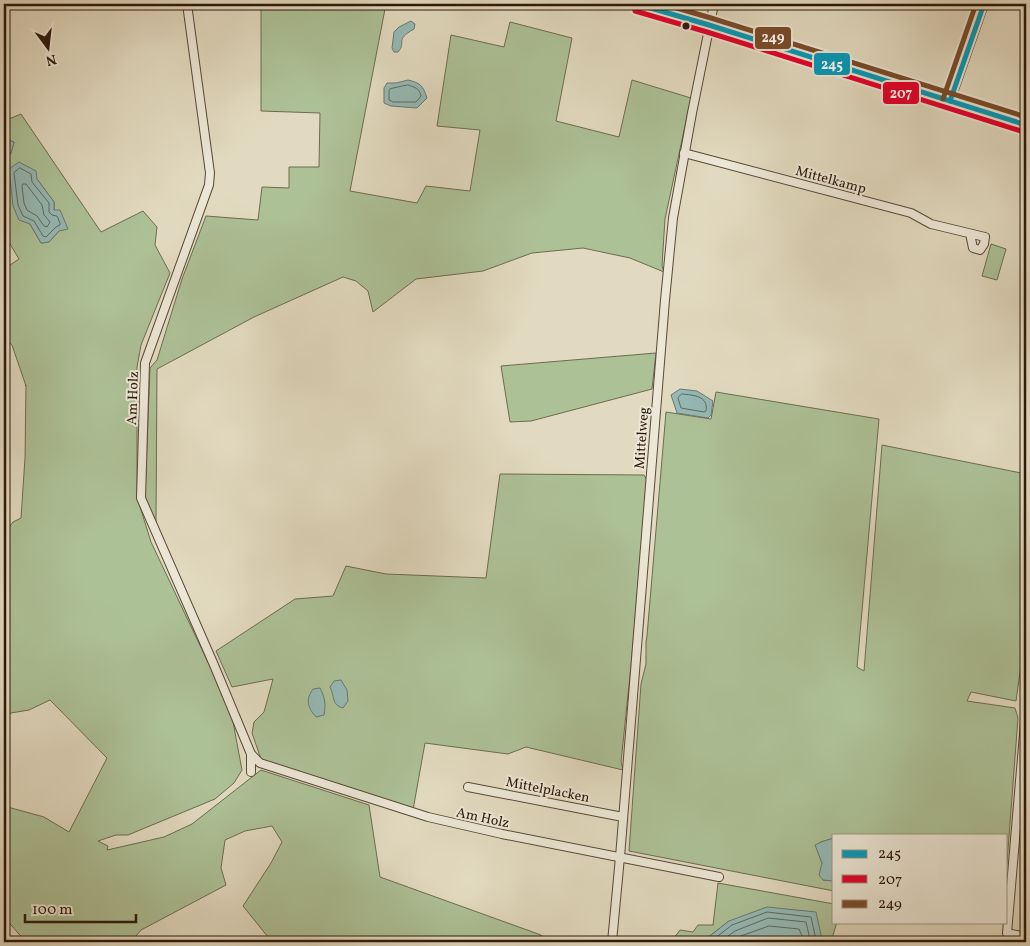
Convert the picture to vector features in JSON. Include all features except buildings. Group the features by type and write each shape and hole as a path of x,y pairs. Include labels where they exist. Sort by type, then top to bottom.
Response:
{"street":[{"name":"Am Holz","path":"187,4 210,172 209,185 145,362 141,498 251,754 260,763 428,817 502,834 719,876"},
{"path":"637,4 1026,125"},
{"name":"Mittelweg","path":"612,942 673,218 714,4"},
{"path":"950,101 984,4"},
{"name":"Mittelkamp","path":"684,153 911,213 931,224 970,234"},
{"path":"1008,921 1026,711"},
{"name":"Am Holz","path":"251,754 251,772"},
{"name":"Mittelplacken","path":"468,786 623,817"},
{"path":"1008,924 1007,933 1026,937"}],"green space":[{"path":"261,4 363,4 385,9 350,191 417,203 426,186 470,191 480,130 437,126 451,35 504,47 510,22 572,38 556,121 619,137 632,80 691,98 665,219 662,266 664,272 630,258 583,248 532,253 483,271 416,279 373,312 368,291 356,281 343,277 254,317 157,369 156,522 145,497 150,368 157,360 182,279 206,216 258,220 262,187 289,188 289,167 319,167 320,113 261,111"},
{"path":"21,114 101,232 143,211 157,227 155,245 170,273 141,345 137,367 137,497 151,542 231,711 242,770 234,783 215,799 128,835 116,835 98,841 108,846 107,850 164,837 192,824 261,770 369,805 380,877 541,935 548,942 272,942 243,906 271,863 282,842 272,826 245,831 225,840 221,868 226,885 141,930 131,942 26,942 4,917 4,806 44,817 69,832 107,758 50,700 29,710 11,713 4,717 4,534 13,522 21,518 25,458 26,386 12,345 4,337 4,269 19,259 4,234 4,163 11,153 14,142 4,140 4,121","holes":["37,179 54,202 54,211 59,231 49,242 41,243 30,224"]},
{"path":"991,244 1006,249 997,280 982,276"},
{"path":"656,353 652,389 531,421 510,422 501,366"},
{"path":"716,392 879,419 857,667 864,671 882,445 1026,474 1026,630 1016,701 971,692 967,701 1015,708 1018,718 1008,850 1008,834 832,834 832,839 821,842 816,846 822,863 823,880 832,881 832,891 629,851 641,684 646,664 646,642 666,412 711,419"},
{"path":"500,474 644,475 647,480 621,762 623,770 526,747 508,754 425,743 413,810 262,762 252,733 254,722 264,712 273,679 232,687 216,651 295,599 333,596 346,566 386,574 486,578"},
{"path":"718,883 832,904 832,924 836,924 831,942 820,942 821,935 729,921 702,942 671,942 680,930 693,932 698,925 713,925"}],"water":[{"path":"411,21 415,24 414,29 404,36 398,52 394,52 392,48 394,32"},
{"path":"408,80 420,85 427,98 417,108 391,106 384,103 384,88 387,83"},
{"path":"4,140 14,142 11,153 4,163"},
{"path":"19,162 36,171 37,179 54,202 54,210 60,210 68,229 59,231 49,242 41,243 30,224 19,220 13,206 9,169"},
{"path":"680,389 697,391 713,401 711,415 708,418 677,413 671,395"},
{"path":"341,680 347,690 348,701 343,708 339,707 335,702 330,687 334,681"},
{"path":"320,688 325,701 325,711 324,715 316,717 309,707 308,700 313,689"},
{"path":"832,839 832,881 823,880 819,875 822,863 815,845"},
{"path":"767,907 816,912 821,935 820,942 702,942 729,921"}],"transit line":[{"name":"245","path":"637,4 1026,125"},
{"name":"249","path":"663,4 1026,117"},
{"name":"249","path":"943,99 976,4"},
{"name":"245","path":"950,101 984,4"},
{"name":"207","path":"635,11 1024,132"}]}
